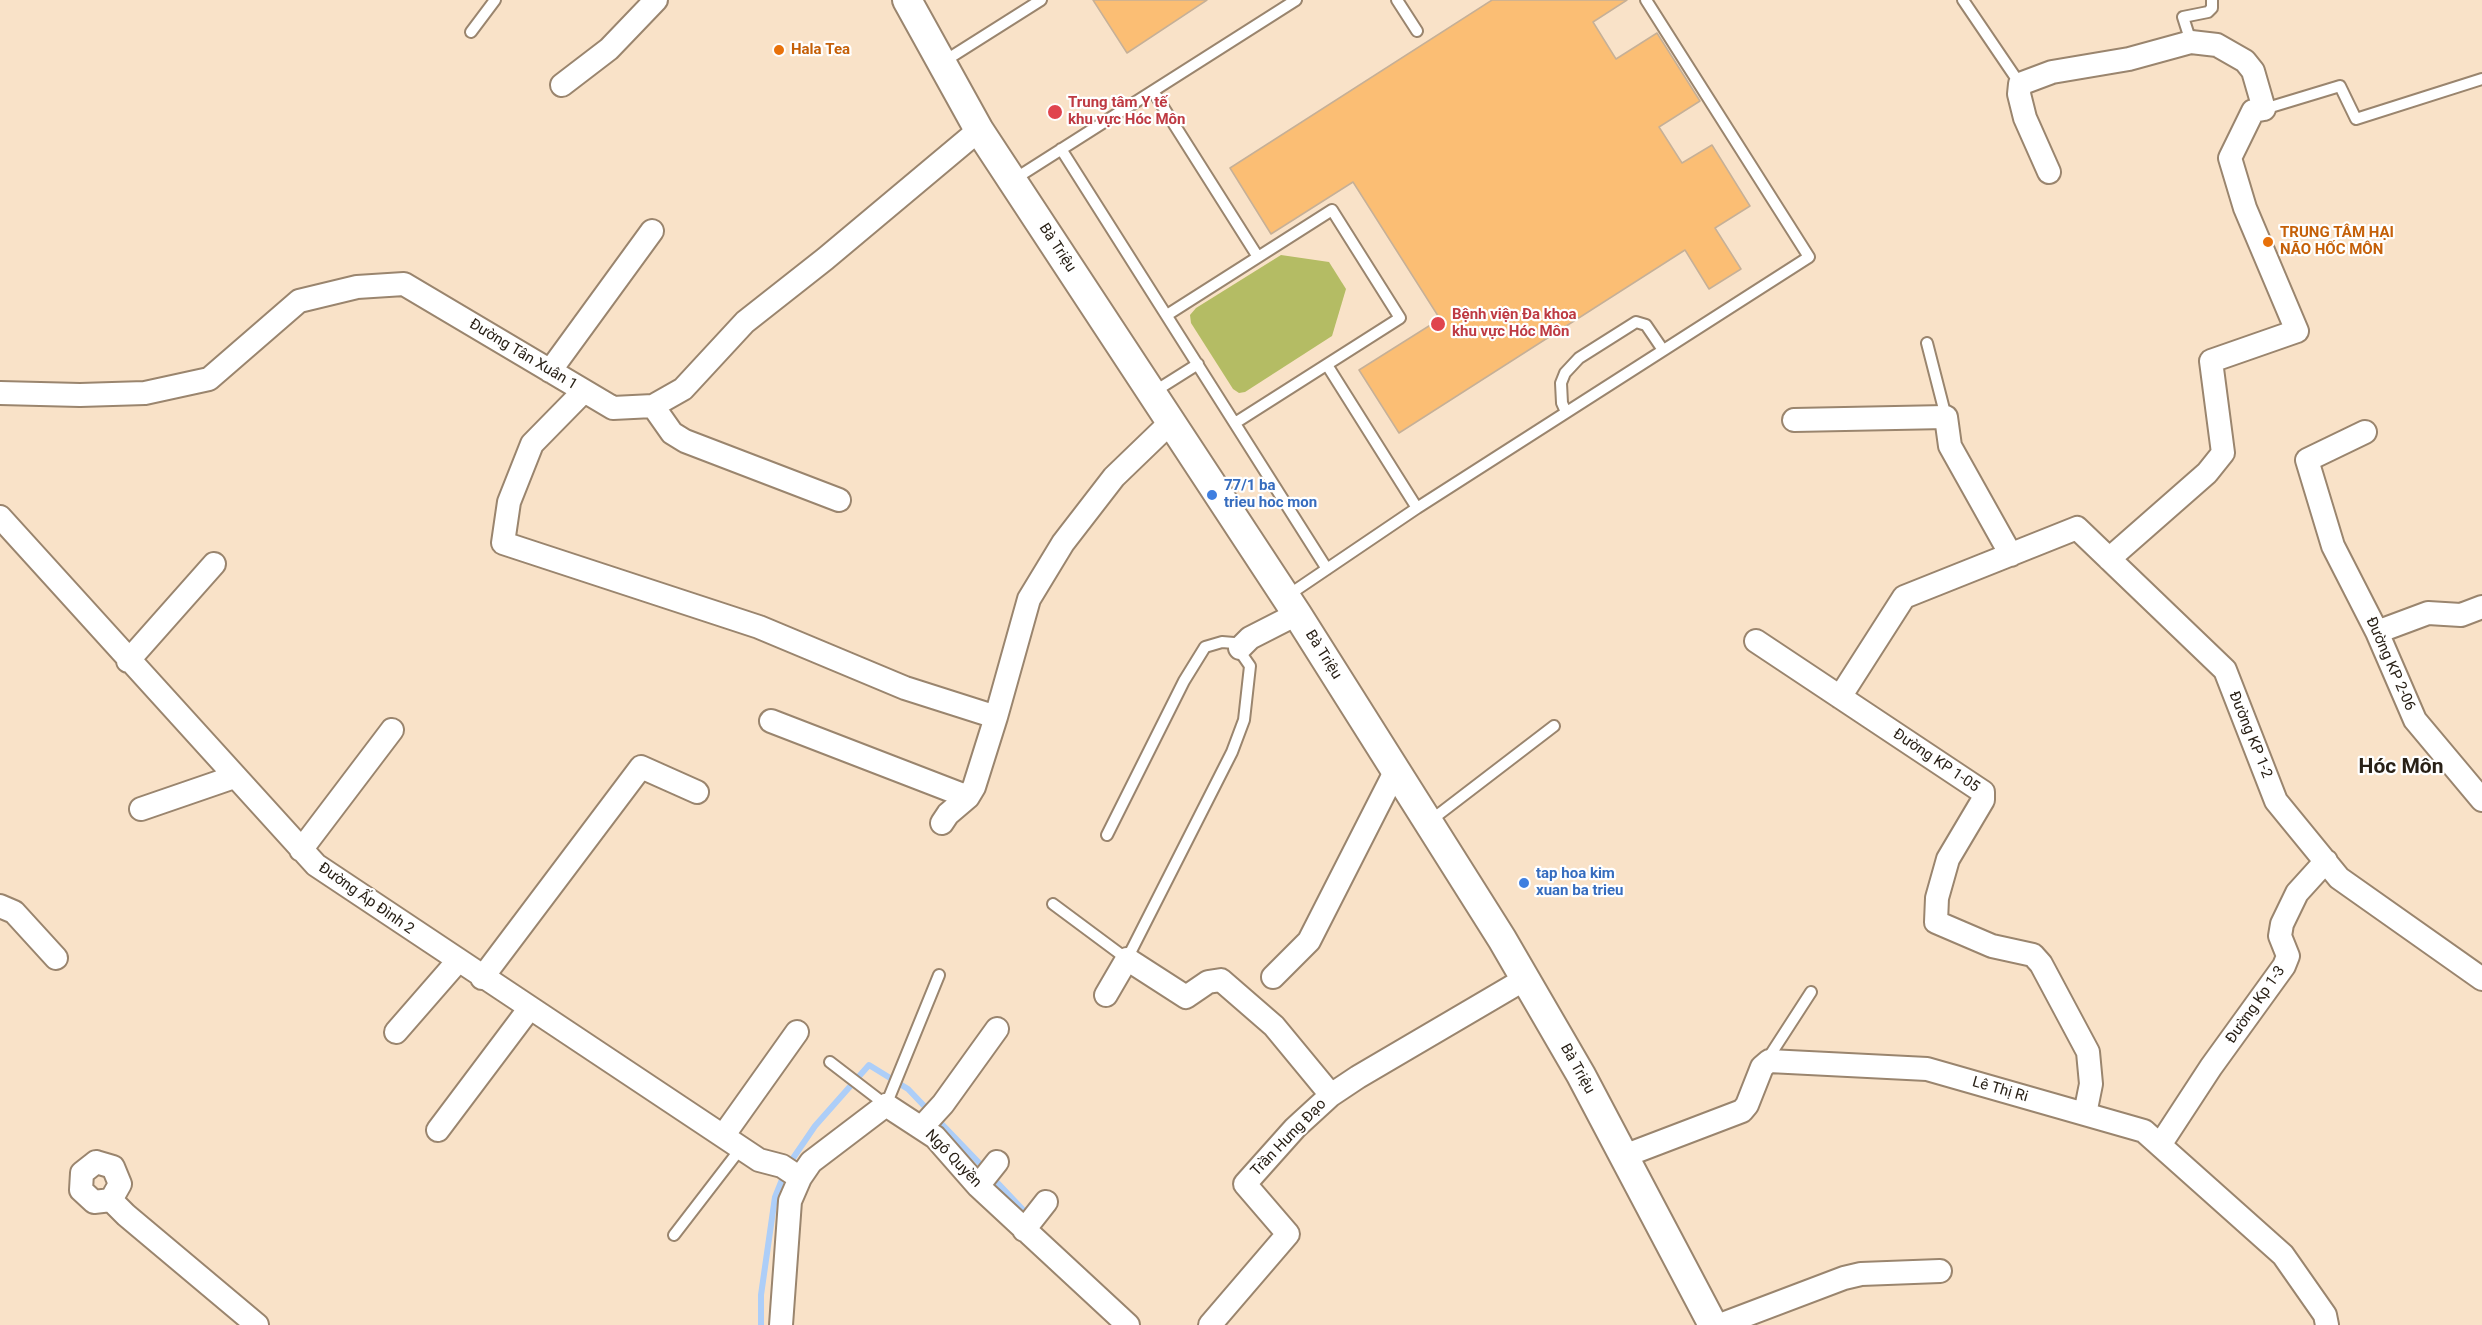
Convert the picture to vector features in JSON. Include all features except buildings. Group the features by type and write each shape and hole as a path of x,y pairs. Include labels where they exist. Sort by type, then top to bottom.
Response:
{"street":[{"path":"562,86 609,49 656,0"},
{"name":"Bà Triệu","path":"907,0 979,130 1292,605 1525,979 1624,1156 1713,1325"},
{"path":"2049,172 2025,118 2019,94 2020,84 2052,72 2129,59 2191,42 2217,45 2245,61 2253,71 2264,109 2253,111 2230,158 2245,208 2297,332 2211,361 2223,453 2207,473 2109,558"},
{"name":"Đường Tân Xuân 1","path":"0,393 80,395 145,393 209,378 299,301 357,287 404,284 613,408 653,406 683,389 745,322 825,259 979,130"},
{"path":"550,371 652,231"},
{"path":"584,391 532,444 509,502 503,543 759,627 905,688 996,717"},
{"path":"653,406 672,433 685,441 839,500"},
{"path":"1794,420 1946,417 1950,446 2011,555 1904,597 1840,697"},
{"path":"942,823 948,814 968,797 996,717 1029,599 1063,543 1114,477 1170,423"},
{"name":"Đường KP 2-06","path":"2365,432 2307,460 2333,546 2377,632 2415,720 2482,800"},
{"name":"Đường Ấp Đình 2","path":"0,517 316,866 457,962 759,1160 790,1172"},
{"name":"Đường KP 1-2","path":"2011,555 2077,528 2224,670 2276,801 2339,878 2481,976"},
{"path":"128,661 214,564"},
{"path":"1240,648 1292,605"},
{"path":"2377,632 2428,613 2461,615 2482,607"},
{"name":"Đường KP 1-05","path":"1756,642 1983,792 1983,800 1948,860 1937,898 1936,922 1992,946 2033,955 2041,964 2088,1052 2091,1084 2085,1114"},
{"path":"771,721 968,797"},
{"path":"301,850 392,730"},
{"path":"482,978 641,766 697,792"},
{"path":"1273,977 1309,941 1395,772"},
{"path":"141,809 234,777"},
{"name":"Đường Kp 1-3","path":"2160,1145 2211,1067 2284,966 2288,956 2280,936 2282,924 2297,893 2326,861"},
{"path":"0,906 14,912 56,958"},
{"path":"1106,995 1127,959 1186,997 1217,979 1226,983 1274,1026 1331,1095"},
{"path":"396,1032 457,962"},
{"name":"Trần Hưng Đạo","path":"1210,1325 1288,1234 1245,1184 1295,1128 1331,1095 1525,979"},
{"path":"438,1130 529,1009"},
{"path":"924,1125 943,1104 997,1029"},
{"path":"732,1142 797,1032"},
{"name":"Lê Thị Ri","path":"1765,1063 1769,1061 1927,1069 2144,1131 2283,1256 2325,1315 2327,1325"},
{"path":"1624,1156 1738,1114 1747,1105 1765,1063"},
{"path":"781,1325 790,1172 811,1162 886,1105"},
{"name":"Ngô Quyền","path":"886,1105 924,1125 980,1184 1035,1216 1128,1325"},
{"path":"980,1184 997,1162"},
{"path":"111,1200 256,1325"},
{"path":"1720,1325 1844,1278 1861,1274 1940,1271"}],"lane":[{"path":"471,32 495,0"},
{"path":"943,62 1041,0"},
{"path":"1012,180 1296,0"},
{"path":"1397,0 1417,31"},
{"path":"1292,605 1327,569 1417,508 1809,257 1646,0"},
{"path":"1963,0 2020,84"},
{"path":"2191,42 2183,17 2208,12 2212,8 2212,0"},
{"path":"2264,109 2340,86 2356,119 2482,79"},
{"path":"1153,91 1258,257"},
{"path":"1061,149 1327,569"},
{"path":"1167,315 1332,210 1400,318 1235,423"},
{"path":"1566,412 1562,403 1562,383 1565,373 1579,358 1636,322 1646,325 1663,350"},
{"path":"1927,343 1946,417"},
{"path":"1151,393 1198,364"},
{"path":"1327,365 1417,508"},
{"path":"1053,904 1127,959 1232,752 1244,720 1250,666 1240,648 1231,642 1205,647 1184,681 1107,835"},
{"path":"1428,823 1554,726"},
{"path":"830,1062 886,1105 939,975"},
{"path":"1765,1063 1811,992"},
{"path":"674,1235 732,1142"}],"green space":[{"path":"1281,255 1329,262 1346,289 1332,336 1245,392 1239,393 1233,389 1191,323 1190,315 1196,308"}],"waterway":[{"path":"761,1325 761,1295 775,1197 787,1167 815,1126 869,1065 908,1089 929,1111"},
{"path":"936,1118 985,1169"},
{"path":"992,1177 1028,1215"}],"place":[{"name":"Hala Tea","path":"779,50"},
{"name":"Trung tâm Y tế khu vực Hóc Môn","path":"1055,112"},
{"name":"TRUNG TÂM HẠI NÃO HỐC MÔN","path":"2268,242"},
{"name":"Bệnh viện Đa khoa khu vực Hóc Môn","path":"1438,324"},
{"name":"77/1 ba trieu hoc mon","path":"1212,495"},
{"name":"tap hoa kim xuan ba trieu","path":"1524,883"}],"district":[{"name":"Hóc Môn","path":"2401,768"}]}
